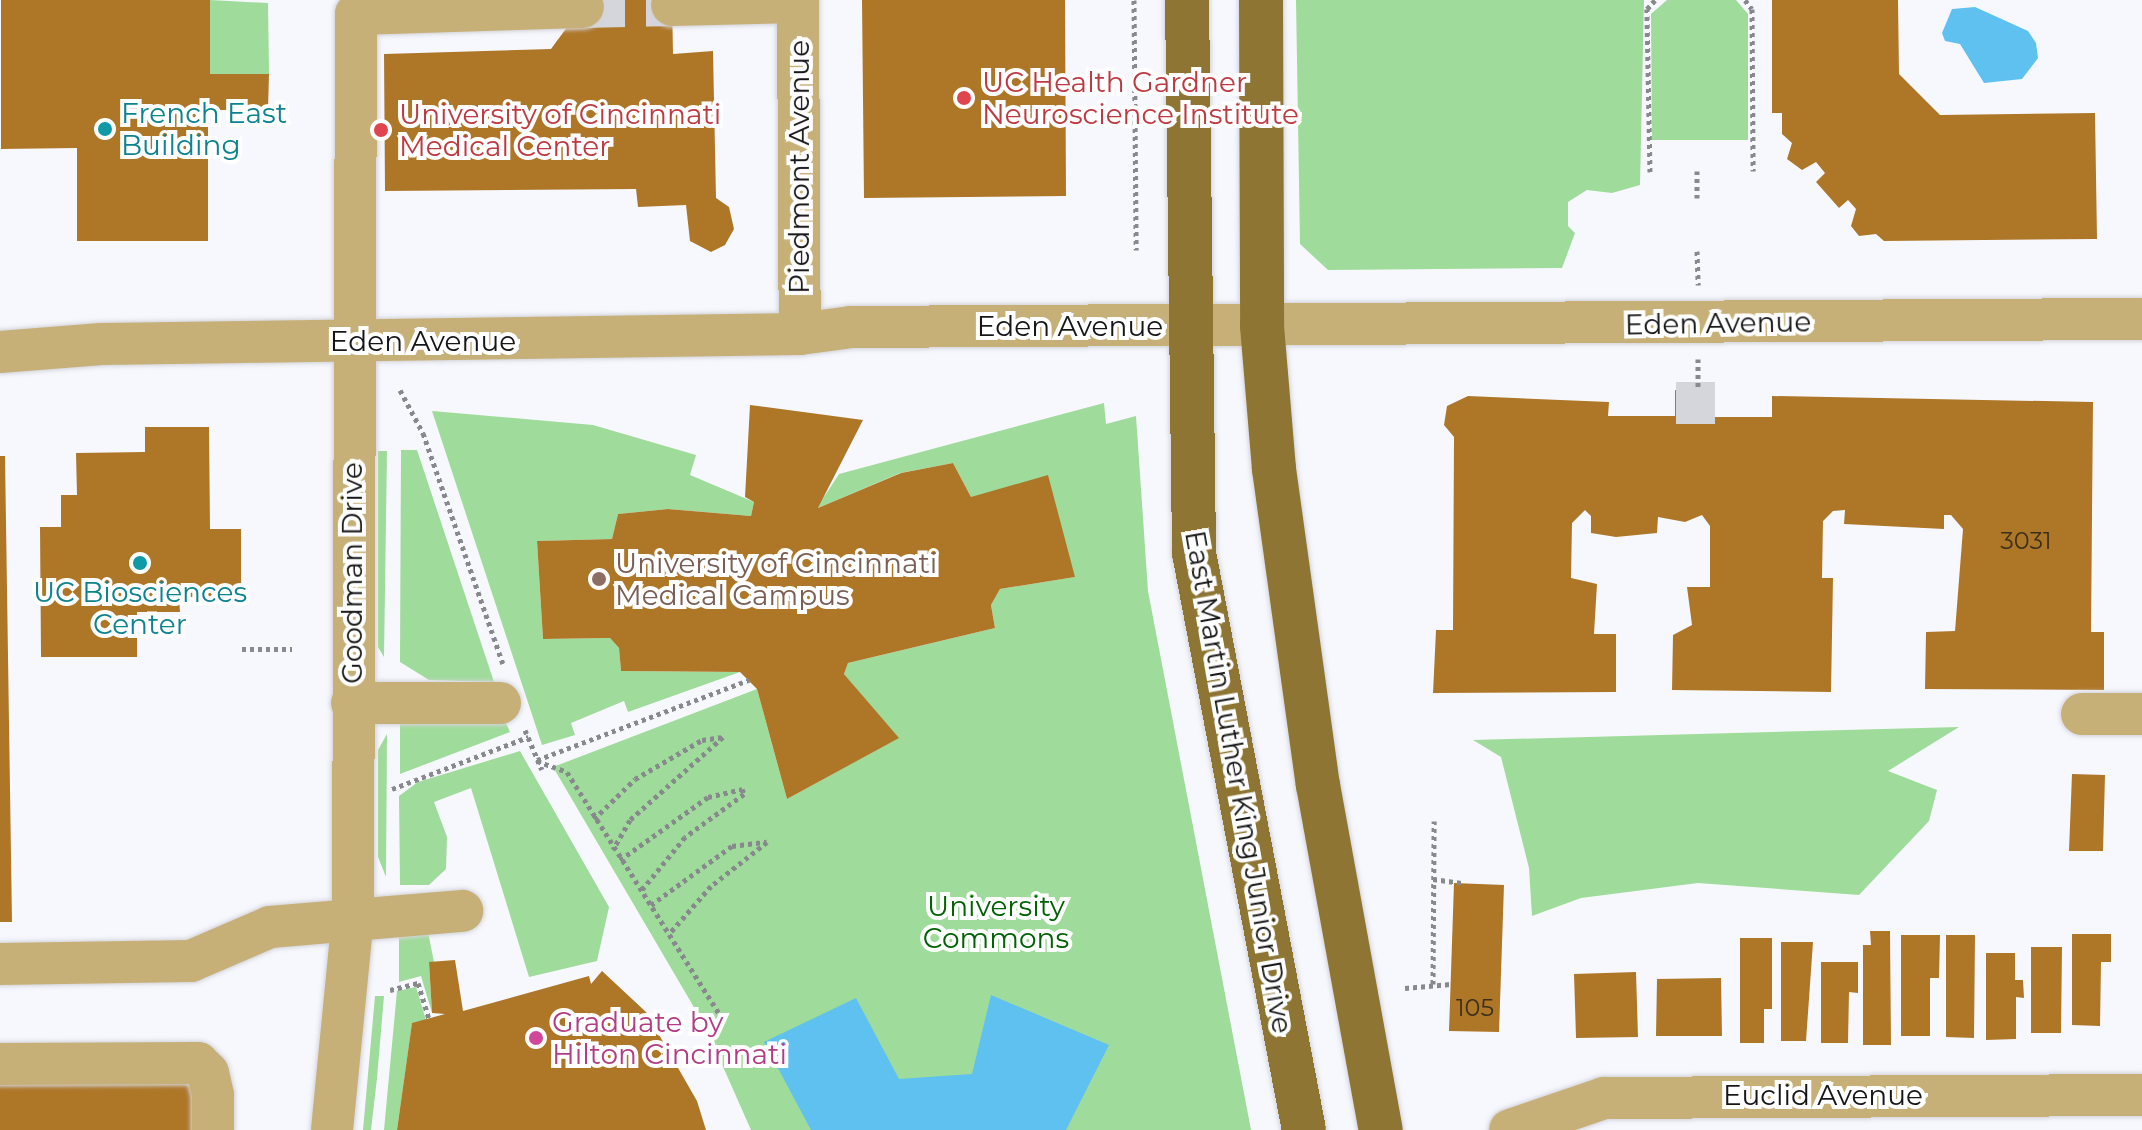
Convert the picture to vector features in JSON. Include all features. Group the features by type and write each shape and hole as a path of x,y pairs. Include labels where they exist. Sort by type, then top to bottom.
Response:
{"main road":[{"name":"East Martin Luther King Junior Drive","path":"1187,0 1187,326 1194,553 1304,1130"},
{"path":"1261,0 1262,326 1274,469 1316,772 1381,1130"}],"street":[{"path":"672,5 798,1"},
{"name":"Piedmont Avenue","path":"798,1 800,334"},
{"name":"Goodman Drive","path":"332,1130 353,917 356,14 583,7"},
{"name":"Eden Avenue","path":"0,352 102,344 800,334 851,327 2142,319"},
{"path":"352,703 510,701"},
{"path":"2082,714 2142,714"},
{"path":"0,964 191,961 270,927 353,917 462,911"},
{"path":"0,1064 198,1063 208,1073 213,1095 213,1130"},
{"name":"Euclid Avenue","path":"1510,1130 1604,1098 2142,1095"}],"path":[{"path":"1134,0 1136,250"},
{"path":"1650,172 1647,9 1655,0"},
{"path":"1745,0 1752,9 1753,171"},
{"path":"1697,171 1697,198"},
{"path":"1697,251 1698,287"},
{"path":"1698,350 1698,390"},
{"path":"400,390 423,433 510,701 542,770"},
{"path":"242,649 292,649"},
{"path":"536,761 749,680"},
{"path":"392,789 528,737"},
{"path":"594,819 635,779 702,740 723,737 630,820 613,850"},
{"path":"536,761 567,772 613,850 670,933 720,1015"},
{"path":"620,860 708,797 742,789 744,794 677,845 641,891"},
{"path":"1433,984 1434,821"},
{"path":"651,905 732,846 767,842 711,886 670,933"},
{"path":"1433,879 1462,883"},
{"path":"390,990 418,983 429,1019"},
{"path":"1405,988 1451,984"}],"green space":[{"path":"210,0 268,3 269,74 210,74"},
{"path":"1296,0 1644,0 1640,185 1612,193 1587,190 1568,202 1568,226 1575,233 1562,268 1328,270 1300,244"},
{"path":"1667,0 1736,0 1748,14 1748,140 1652,140 1651,14"},
{"name":"University Commons","path":"1104,403 1106,424 1136,416 1148,591 1251,1130 751,1130 705,1026 553,767 757,689 787,799 898,738 844,674 848,663 995,628 991,605 1000,589 1075,577 971,497 953,463 900,473 818,508 822,500 839,474"},
{"path":"432,411 593,425 696,455 690,475 754,502 751,516 668,509 618,514 612,539 537,541 543,639 610,638 619,648 621,671 740,672 628,712 624,701 571,723 575,735 542,745"},
{"path":"401,450 417,450 494,682 429,680 400,662"},
{"path":"378,451 387,451 384,657 378,647"},
{"path":"506,723 510,732 400,774 400,724"},
{"path":"1959,727 1888,771 1937,790 1929,821 1859,895 1698,883 1581,898 1532,916 1529,868 1501,757 1473,740"},
{"path":"387,734 386,877 378,857 378,750"},
{"path":"520,751 609,907 597,961 529,977 471,788 434,802 447,837 446,869 429,885 400,885 399,796 418,782"},
{"path":"428,932 434,962 429,962 432,1013 421,976 399,982 399,933"},
{"path":"416,987 426,1020 412,1024 397,1130 384,1130 397,991"},
{"path":"375,996 384,996 377,1078 371,1130 363,1130"}],"water":[{"path":"1975,7 2028,31 2036,43 2038,58 2022,79 1984,83 1960,44 1945,41 1942,33 1952,9"},
{"path":"991,995 1109,1045 1066,1130 811,1130 764,1042 856,998 899,1079 972,1074"}],"building":[{"name":"French East Building","path":"1,0 210,0 210,74 269,74 268,110 208,110 208,241 77,241 77,148 1,149"},
{"path":"587,0 672,0 673,54 713,51 716,198 729,207 734,229 725,245 711,252 690,241 686,205 638,207 636,189 385,191 384,54 551,49"},
{"name":"UC Health Gardner Neuroscience Institute","path":"862,0 1065,0 1066,196 864,198"},
{"path":"1772,0 1898,0 1899,74 1940,115 2095,113 2097,239 1884,241 1876,234 1859,236 1851,226 1856,209 1848,200 1839,208 1816,182 1825,173 1816,162 1802,170 1787,159 1792,143 1782,134 1782,113 1772,113"},
{"path":"1675,390 1715,390 1715,417 1772,417 1772,396 2093,402 2091,632 2104,632 2104,690 1925,689 1926,632 1955,631 1963,529 1951,515 1944,515 1944,529 1844,524 1845,510 1833,511 1823,521 1822,578 1833,578 1831,692 1672,690 1673,635 1692,625 1687,587 1710,587 1710,526 1702,515 1685,522 1658,517 1657,533 1616,537 1591,533 1591,516 1585,510 1572,523 1571,578 1597,584 1594,634 1616,634 1616,692 1433,693 1436,630 1453,630 1454,437 1444,425 1447,406 1468,396 1609,402 1608,416 1675,416"},
{"path":"750,405 863,420 818,508 901,473 953,463 971,497 1048,475 1075,577 1000,589 991,605 995,628 848,663 844,674 899,738 787,799 757,689 740,672 621,671 619,648 610,638 543,639 537,541 612,539 618,514 668,509 751,516 754,502 745,497"},
{"name":"UC Biosciences Center","path":"145,427 209,427 210,529 241,529 241,597 179,597 180,612 137,612 137,657 41,657 40,527 61,527 61,495 77,495 76,453 145,452"},
{"path":"0,456 5,456 12,922 0,922"},
{"path":"2072,774 2105,775 2103,851 2069,851"},
{"path":"1454,883 1504,885 1499,1032 1449,1031"},
{"path":"1870,931 1890,931 1891,1045 1863,1045 1863,945 1871,945"},
{"path":"2072,934 2111,934 2111,962 2101,962 2100,1026 2072,1025"},
{"path":"1901,935 1940,935 1939,978 1930,978 1930,1036 1901,1036"},
{"path":"1946,935 1975,935 1974,1038 1946,1037"},
{"path":"1740,938 1772,938 1772,1009 1764,1009 1764,1043 1740,1043"},
{"path":"1781,942 1813,942 1806,1041 1781,1041"},
{"path":"2031,947 2062,947 2061,1033 2031,1033"},
{"path":"1986,953 2015,953 2015,980 2023,980 2024,998 2016,997 2016,1039 1986,1040"},
{"name":"Graduate by Hilton Cincinnati","path":"455,960 463,1011 589,976 591,984 602,971 646,1012 697,1101 706,1130 397,1130 412,1023 445,1014 432,1013 429,962"},
{"path":"1821,962 1858,962 1858,993 1849,992 1848,1043 1821,1043"},
{"path":"1636,972 1638,1037 1576,1038 1574,974"},
{"path":"1721,978 1722,1036 1656,1036 1657,979"},
{"path":"0,1082 192,1082 192,1130 0,1130"}],"tunnel":[{"path":"583,7 672,5"},
{"path":"1676,403 1715,403"}],"place":[{"name":"UC Health Gardner Neuroscience Institute","path":"964,98"},
{"name":"French East Building","path":"105,129"},
{"name":"University of Cincinnati Medical Center","path":"381,130"},
{"name":"UC Biosciences Center","path":"140,563"},
{"name":"University of Cincinnati Medical Campus","path":"599,579"},
{"name":"Graduate by Hilton Cincinnati","path":"536,1038"}]}
